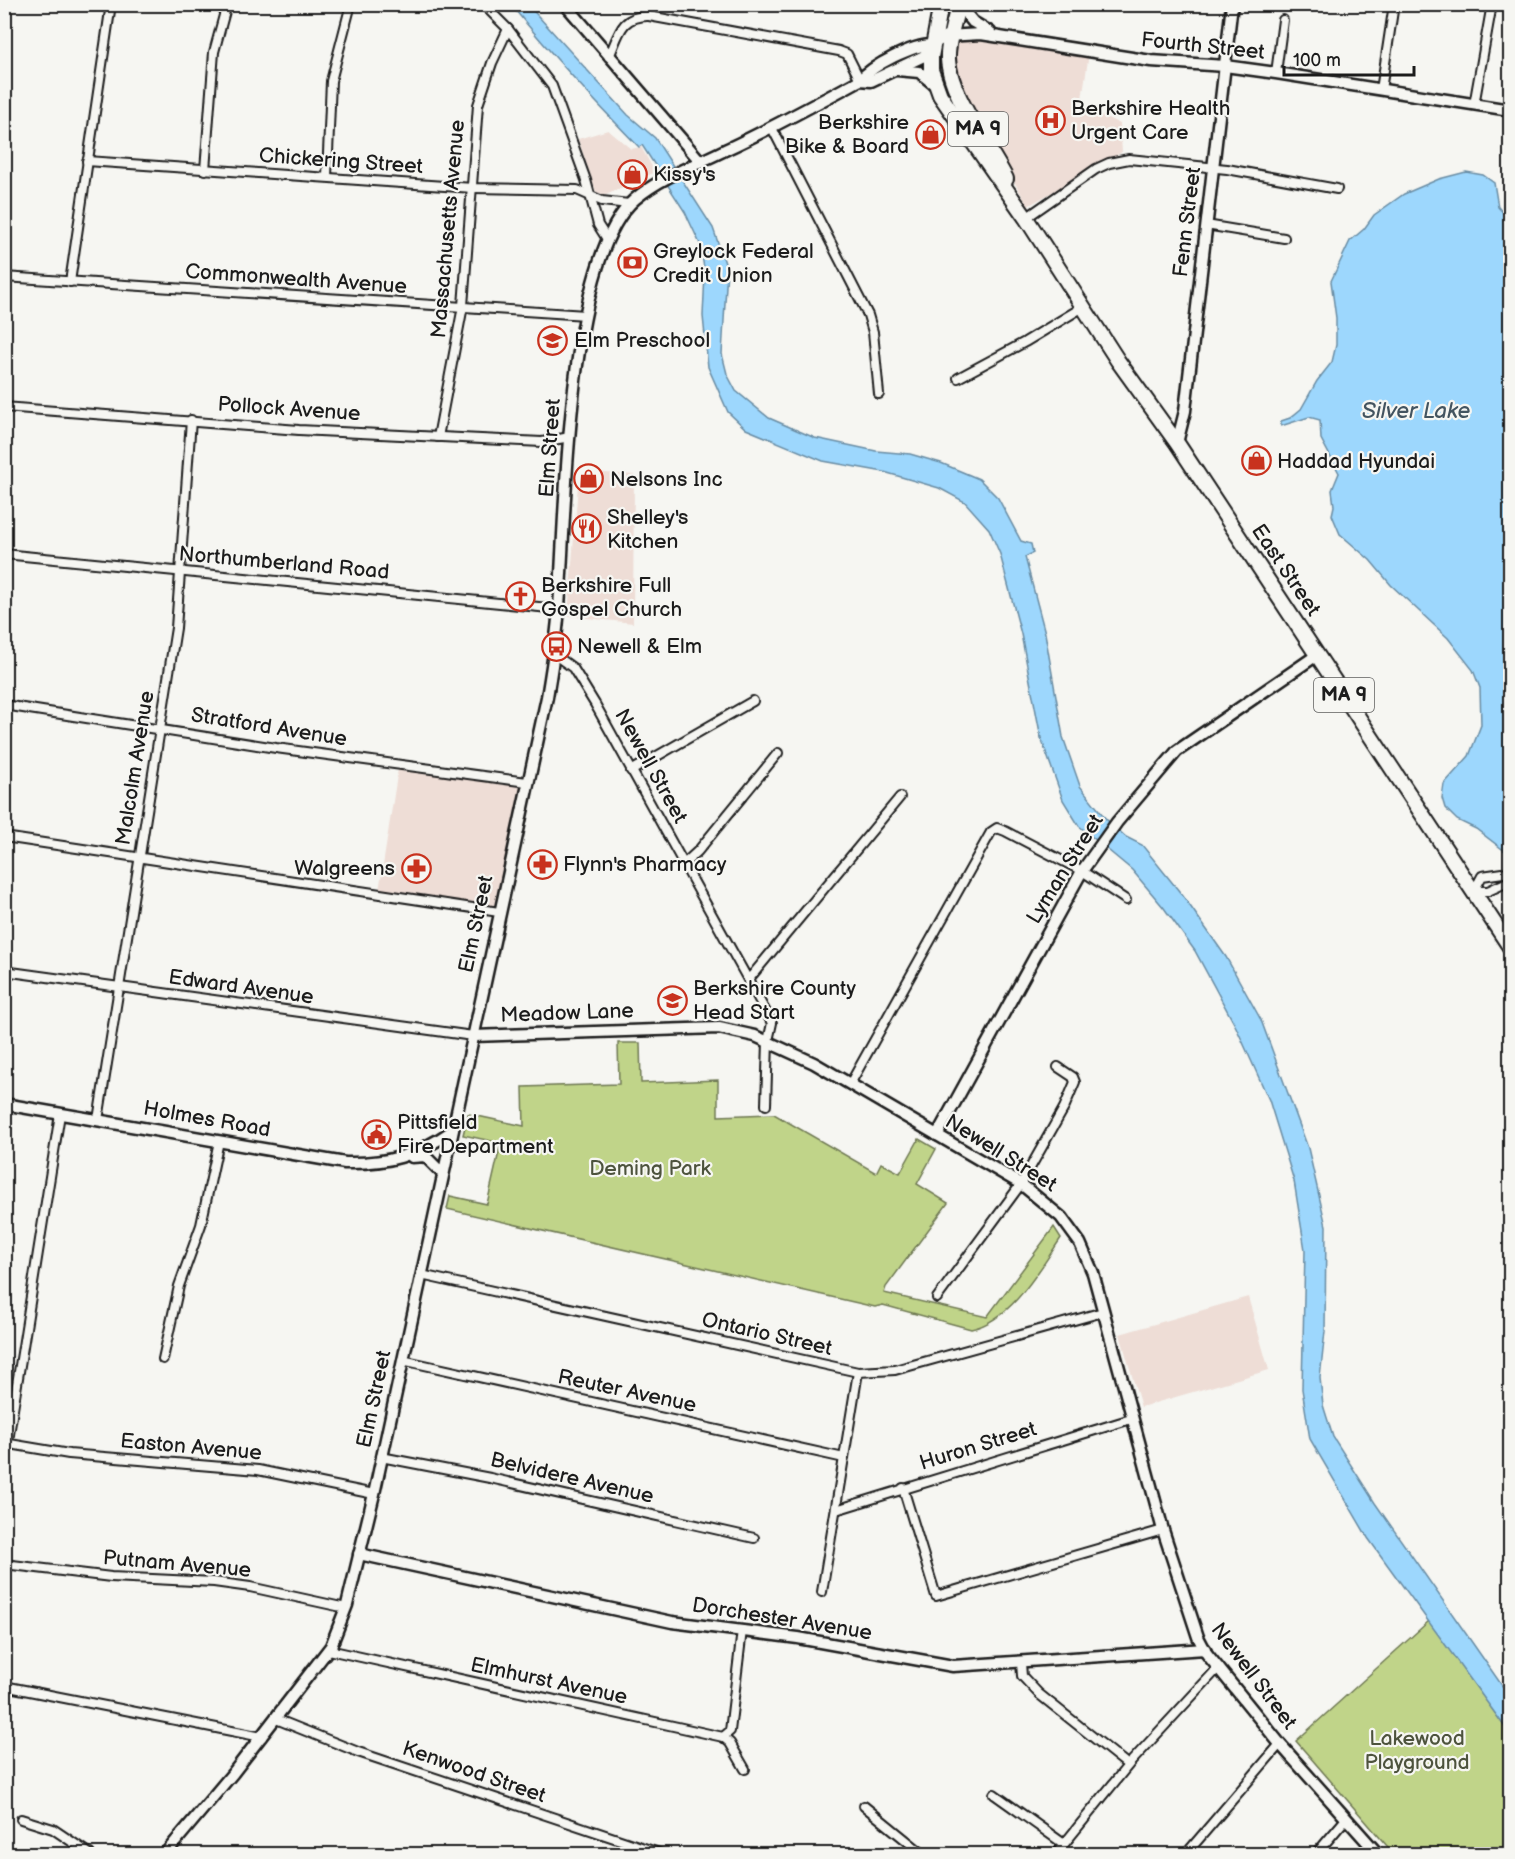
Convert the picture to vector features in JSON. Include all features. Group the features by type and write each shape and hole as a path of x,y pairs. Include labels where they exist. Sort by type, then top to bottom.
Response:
{"highway":[{"name":"East Street","path":"941,4 932,45 931,70 936,86 1510,946"},
{"name":"East Street","path":"959,5 950,34 948,62 957,91 1026,218"}],"street":[{"path":"70,282 111,4"},
{"path":"205,170 214,52 227,4"},
{"path":"327,177 331,81 351,4"},
{"path":"483,4 508,29 552,86 591,195 598,225 607,239"},
{"path":"565,4 701,162"},
{"name":"Fenn Street","path":"1176,443 1185,411 1232,4"},
{"path":"1381,90 1394,4"},
{"path":"1474,105 1492,4"},
{"name":"Fourth Street","path":"959,5 973,22 999,36"},
{"path":"609,57 625,23 633,17 649,16 839,51 847,54 861,80"},
{"path":"1276,73 1283,20"},
{"name":"Massachusetts Avenue","path":"438,437 463,306 480,94 508,29"},
{"path":"932,45 950,34"},
{"name":"Fourth Street","path":"950,34 999,36 1150,61 1225,66 1510,110"},
{"name":"Elm Street","path":"165,1854 262,1737 329,1650 340,1629 346,1608 374,1494 555,655 573,399 586,315 607,239 629,204 656,184 772,128 861,80 868,71 920,45 932,45"},
{"name":"Elm Street","path":"861,80 871,81 924,56 932,45"},
{"path":"894,70 919,72 936,86"},
{"path":"772,128 868,315 873,332 879,394"},
{"path":"1026,218 1056,195 1109,163 1148,159 1337,189"},
{"name":"Chickering Street","path":"87,161 473,188 574,190 606,202 629,204"},
{"path":"1206,225 1284,238"},
{"name":"Commonwealth Avenue","path":"4,277 586,315"},
{"path":"958,378 1083,307"},
{"name":"Pollock Avenue","path":"4,408 191,420 299,430 542,442 570,437"},
{"name":"Malcolm Avenue","path":"98,1120 176,628 191,420"},
{"name":"Northumberland Road","path":"4,554 559,609"},
{"name":"Newell Street","path":"555,655 573,668 749,979 772,1023 768,1041 850,1084 1021,1184 1051,1206 1076,1237 1093,1273 1131,1419 1191,1622 1205,1649 1280,1744 1345,1820 1378,1854"},
{"name":"Lyman Street","path":"937,1136 1098,846 1177,751 1317,655"},
{"path":"631,771 753,701"},
{"name":"Stratford Avenue","path":"4,705 276,748 527,782"},
{"path":"684,864 698,851 778,753"},
{"path":"749,979 900,797"},
{"path":"850,1084 991,832 998,828 1082,872 1126,900"},
{"path":"4,837 499,912"},
{"path":"1473,891 1482,876 1510,872"},
{"path":"1473,891 1488,891 1510,881"},
{"name":"Edward Avenue","path":"4,971 473,1036"},
{"name":"Meadow Lane","path":"473,1036 719,1028 742,1031 768,1041"},
{"path":"766,1105 768,1041"},
{"path":"937,1298 1021,1184 1074,1088 1073,1077 1058,1067"},
{"name":"Holmes Road","path":"4,1104 345,1163 376,1164 403,1157 434,1144 452,1131"},
{"path":"4,1466 60,1114"},
{"path":"163,1359 179,1286 201,1225 219,1141"},
{"name":"Holmes Road","path":"403,1157 425,1156 442,1173"},
{"name":"Ontario Street","path":"421,1275 858,1372 895,1370 1103,1312"},
{"name":"Reuter Avenue","path":"402,1360 844,1458"},
{"path":"822,1592 858,1372"},
{"name":"Huron Street","path":"836,1510 1131,1419"},
{"name":"Easton Avenue","path":"6,1443 69,1454 258,1470 374,1494"},
{"name":"Belvidere Avenue","path":"381,1457 490,1478 754,1538"},
{"path":"903,1488 936,1596 1163,1530"},
{"name":"Dorchester Avenue","path":"359,1554 660,1619 742,1630 953,1666 1205,1649"},
{"name":"Putnam Avenue","path":"4,1564 111,1577 214,1582 250,1587 346,1608"},
{"path":"742,1630 730,1731 723,1737 730,1743 745,1769"},
{"name":"Elmhurst Avenue","path":"329,1650 723,1737"},
{"path":"1021,1663 1022,1676 1040,1694 1128,1765"},
{"path":"1056,1854 1128,1765 1219,1667"},
{"path":"4,1686 262,1737"},
{"name":"Kenwood Street","path":"276,1719 358,1752 662,1854"},
{"path":"1186,1854 1280,1744"},
{"path":"994,1794 1064,1844"},
{"path":"864,1806 923,1854"},
{"path":"21,1819 52,1829 90,1854"},
{"path":"1316,1854 1345,1820"}],"shaded area":[{"path":"958,37 1089,54 1081,105 1120,124 1122,152 1028,206 958,84 951,53"},
{"path":"608,130 631,149 641,147 655,172 606,195 596,192 578,139"},
{"path":"579,471 634,475 633,623 568,616"},
{"path":"398,769 521,786 495,907 379,891"},
{"path":"1248,1297 1269,1370 1141,1407 1120,1334"}],"green space":[{"name":"Deming Park","path":"618,1043 640,1043 641,1083 718,1080 718,1116 774,1114 876,1173 881,1163 900,1173 919,1139 936,1149 917,1184 948,1203 886,1287 884,1293 987,1317 1054,1227 1061,1238 1034,1278 1012,1305 999,1316 971,1329 883,1305 875,1307 447,1209 450,1196 487,1204 501,1143 463,1135 468,1114 524,1126 523,1087 619,1084"},
{"name":"Lakewood Playground","path":"1429,1621 1510,1734 1510,1854 1394,1854 1296,1741"}],"water":[{"path":"511,5 528,5 628,115 655,138 713,228 727,269 722,354 727,374 736,391 769,418 815,438 876,451 910,454 941,463 979,479 998,498 1021,541 1031,544 1033,553 1025,557 1045,633 1063,737 1080,786 1106,819 1126,837 1142,845 1183,896 1226,957 1261,1020 1308,1148 1326,1226 1325,1331 1320,1378 1323,1405 1333,1437 1375,1503 1510,1697 1510,1734 1368,1538 1310,1439 1302,1389 1305,1250 1294,1181 1269,1100 1236,1027 1195,951 1164,908 1132,870 1079,826 1063,800 1041,738 1021,634 1000,554 989,529 965,502 939,488 884,472 823,461 746,429 728,412 708,367 703,316 705,274 700,244 685,212 642,145 639,147 606,112"},
{"name":"Silver Lake","path":"1466,172 1483,175 1494,183 1498,207 1510,220 1510,855 1476,829 1457,820 1445,808 1442,798 1444,784 1469,756 1481,725 1480,688 1473,670 1448,638 1391,585 1370,560 1340,534 1332,515 1334,506 1332,490 1339,473 1321,439 1320,420 1309,417 1281,426 1281,421 1290,418 1301,409 1317,381 1332,362 1336,345 1336,318 1331,281 1350,241 1364,229 1374,215 1404,194 1439,179"}],"place":[{"name":"Berkshire Health Urgent Care","path":"1050,120"},
{"name":"Berkshire Bike & Board","path":"930,134"},
{"name":"Kissy's","path":"632,174"},
{"name":"Greylock Federal Credit Union","path":"632,263"},
{"name":"Elm Preschool","path":"553,340"},
{"name":"Haddad Hyundai","path":"1256,461"},
{"name":"Nelsons Inc","path":"589,479"},
{"name":"Shelley's Kitchen","path":"586,529"},
{"name":"Berkshire Full Gospel Church","path":"520,597"},
{"name":"Newell & Elm","path":"556,646"},
{"name":"Flynn's Pharmacy","path":"542,864"},
{"name":"Walgreens","path":"416,868"},
{"name":"Berkshire County Head Start","path":"672,1000"},
{"name":"Pittsfield Fire Department","path":"376,1134"}]}
